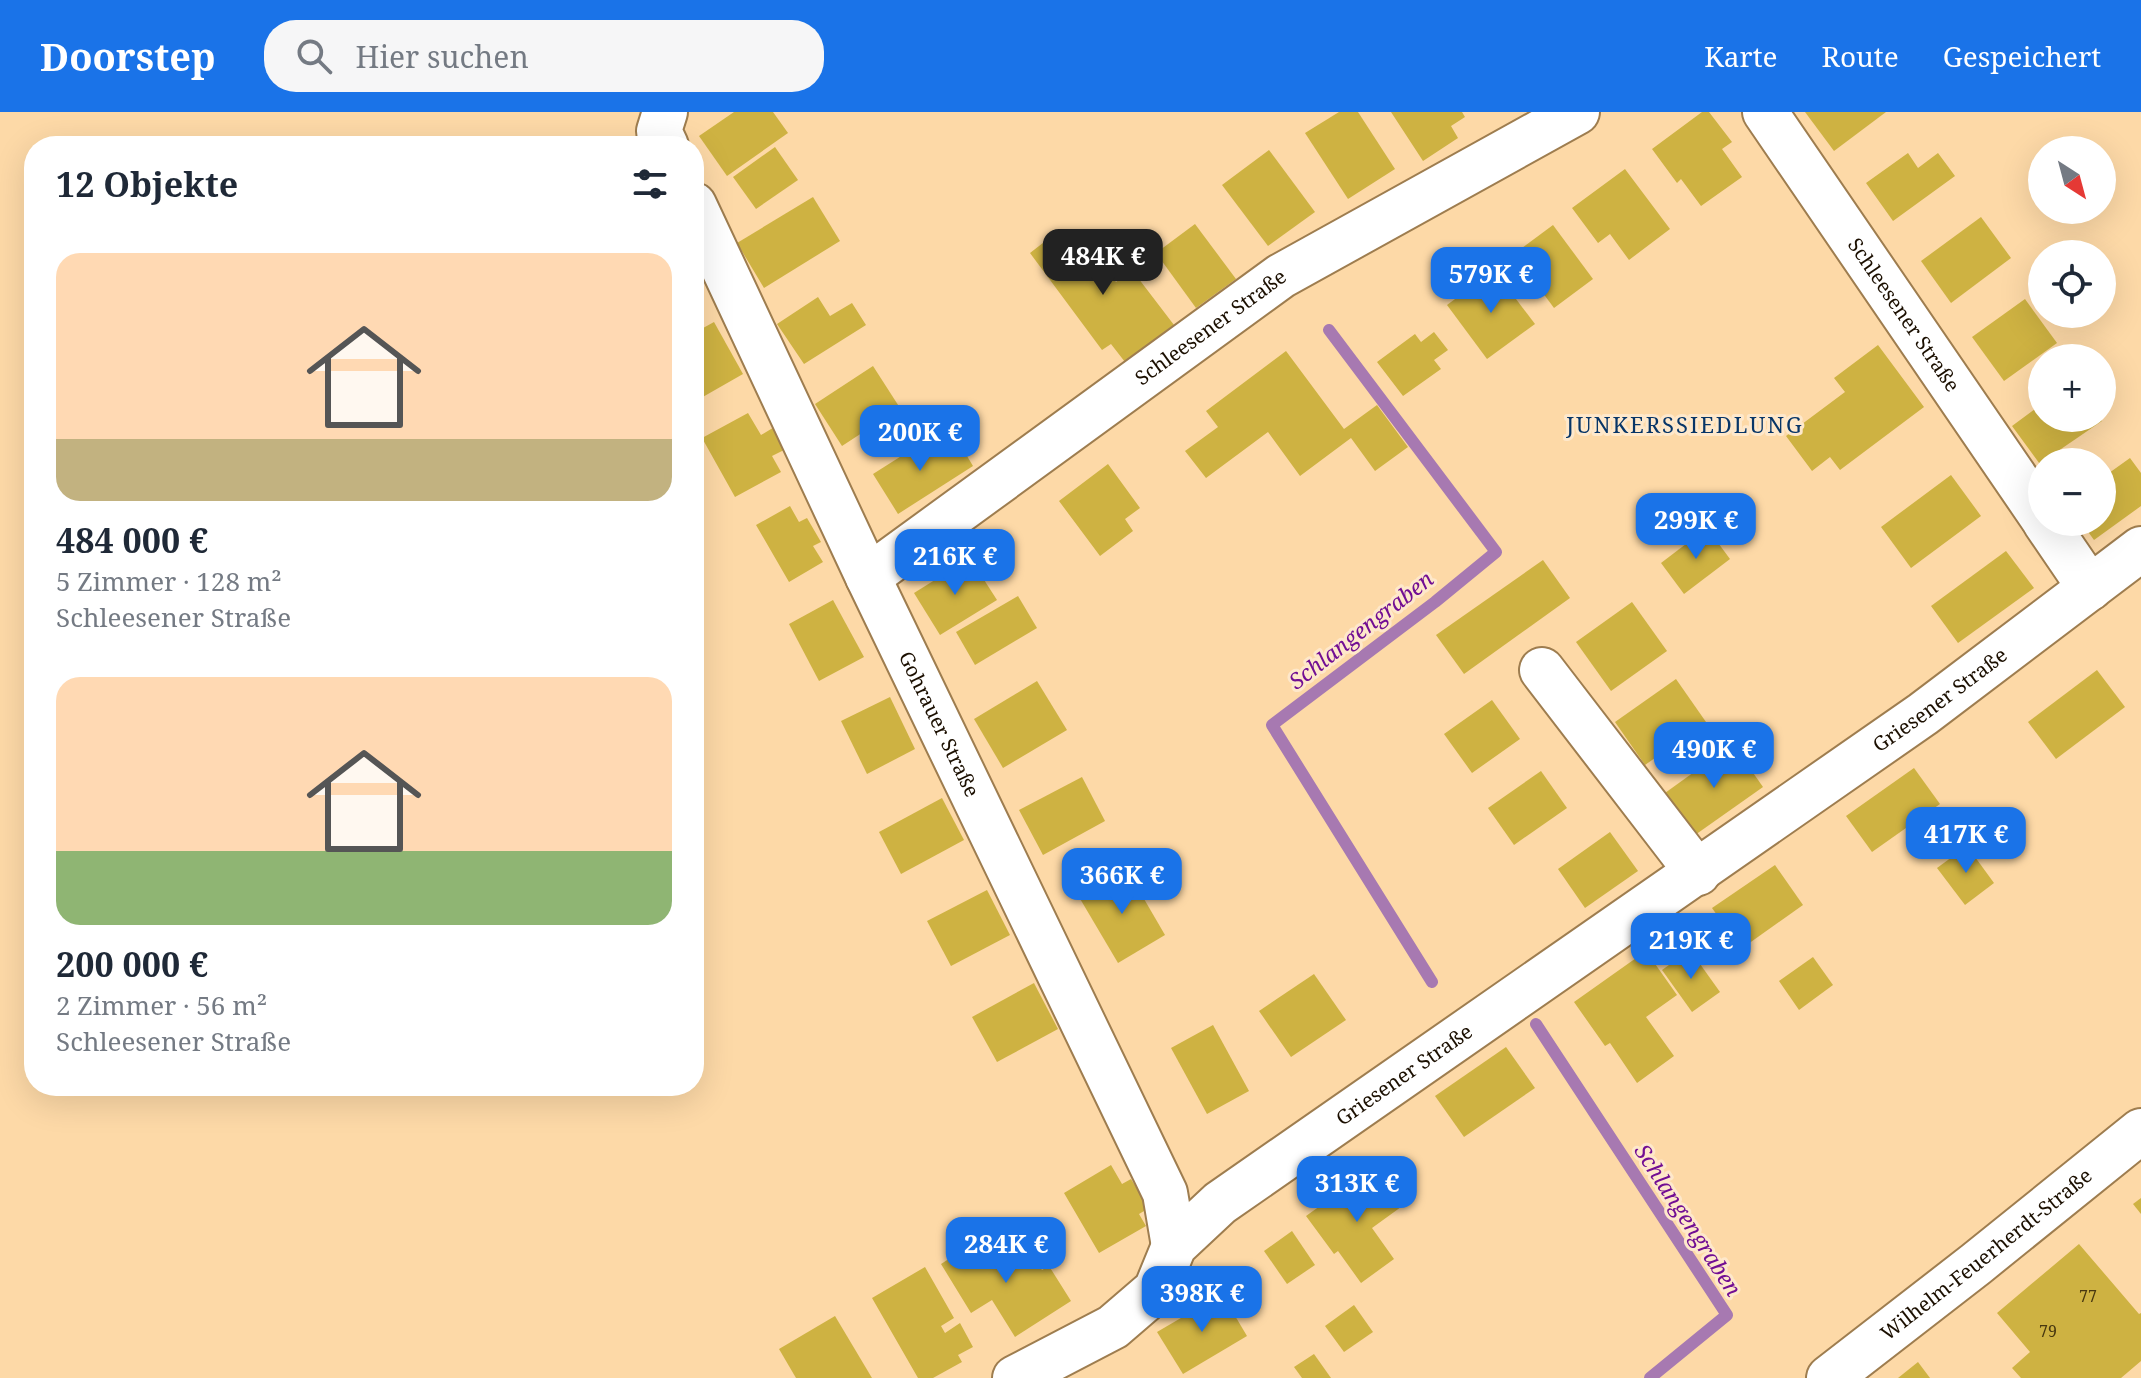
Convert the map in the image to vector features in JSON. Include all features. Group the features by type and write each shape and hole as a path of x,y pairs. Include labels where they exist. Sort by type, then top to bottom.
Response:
{"street":[{"path":"661,136 659,131 665,112"},
{"name":"Schleesener Straße","path":"868,577 1281,276 1577,112"},
{"name":"Schleesener Straße","path":"1765,112 2028,497"},
{"name":"Gohrauer Straße","path":"704,226 868,577 1165,1193 1174,1246"},
{"path":"2055,536 2090,588"},
{"name":"Griesener Straße","path":"1015,1378 1113,1327 1156,1290 1174,1246 1220,1203 1923,714 2141,549"},
{"path":"1542,670 1698,873"},
{"name":"Wilhelm-Feuerherdt-Straße","path":"1829,1378 2141,1131"}],"building":[{"path":"734,112 773,112 788,133 727,176 704,143 704,136 699,136"},
{"path":"1339,112 1358,112 1395,169 1348,199 1305,133"},
{"path":"1391,112 1462,112 1465,117 1451,126 1458,138 1423,161"},
{"path":"1702,112 1709,112 1732,142 1722,149 1742,177 1701,206 1681,179 1677,183 1652,149"},
{"path":"1805,112 1886,112 1834,151"},
{"path":"775,147 798,180 756,209 733,177"},
{"path":"1269,150 1315,212 1268,246 1222,185"},
{"path":"1908,153 1918,168 1938,153 1955,176 1893,221 1866,183"},
{"path":"1625,169 1670,229 1629,260 1610,234 1598,243 1572,208"},
{"path":"813,197 840,241 764,288 737,243"},
{"path":"1981,217 2011,258 1951,303 1921,261"},
{"path":"1195,224 1236,279 1196,308 1156,253"},
{"path":"1553,225 1593,279 1554,308 1514,254"},
{"path":"1057,232 1067,245 1081,235 1116,282 1132,270 1174,325 1125,362 1111,344 1102,350 1030,253"},
{"path":"1494,270 1535,324 1487,359 1447,305"},
{"path":"818,297 830,316 852,303 866,325 804,364 777,324"},
{"path":"2025,299 2028,303 2028,328 2046,328 2057,343 2028,344 2028,364 2004,381 1972,337"},
{"path":"714,322 743,374 704,396 704,328"},
{"path":"1434,332 1448,350 1434,360 1441,369 1403,396 1377,362 1415,334 1421,342"},
{"path":"1878,345 1924,407 1840,470 1830,457 1812,471 1786,436 1845,392 1834,378"},
{"path":"1286,351 1344,429 1377,405 1408,447 1375,471 1351,438 1300,476 1268,432 1206,478 1185,451 1218,427 1206,411"},
{"path":"873,366 900,408 842,446 815,404"},
{"path":"748,413 761,435 776,426 788,448 772,456 781,472 735,497 704,437"},
{"path":"2028,414 2028,432 2086,432 2062,448 2028,448 2012,426"},
{"path":"933,436 945,456 961,446 973,466 898,514 873,474"},
{"path":"2130,458 2141,473 2141,506 2116,524 2116,468"},
{"path":"1108,464 1140,508 1125,519 1133,531 1100,556 1059,501"},
{"path":"1951,475 1981,516 1911,568 1881,527"},
{"path":"790,506 799,522 807,518 821,542 813,546 823,562 789,582 756,525"},
{"path":"1707,528 1730,559 1684,594 1661,563"},
{"path":"2006,551 2034,588 1958,643 1931,606"},
{"path":"970,558 997,600 940,635 914,593"},
{"path":"1543,560 1570,598 1464,674 1436,635"},
{"path":"1018,596 1037,628 975,665 956,632"},
{"path":"833,600 864,657 819,681 789,624"},
{"path":"1632,602 1667,651 1611,691 1576,642"},
{"path":"2097,670 2125,707 2056,759 2028,722"},
{"path":"1676,679 1706,722 1645,765 1615,722"},
{"path":"1037,681 1067,730 1003,768 974,719"},
{"path":"890,697 915,749 867,774 841,721"},
{"path":"1492,700 1520,739 1472,773 1444,734"},
{"path":"1733,744 1763,787 1695,835 1665,793"},
{"path":"1914,768 1940,804 1872,852 1846,816"},
{"path":"1541,771 1567,808 1514,845 1488,808"},
{"path":"1082,777 1105,821 1043,855 1019,810"},
{"path":"942,798 964,840 901,874 879,832"},
{"path":"1610,832 1638,871 1585,908 1558,869"},
{"path":"1967,846 1994,883 1965,905 1937,868"},
{"path":"1775,865 1803,905 1741,949 1712,908"},
{"path":"1126,868 1165,935 1118,963 1079,897"},
{"path":"987,890 1010,935 951,966 927,921"},
{"path":"1690,950 1720,992 1692,1012 1662,970"},
{"path":"1646,951 1677,995 1646,1017 1674,1056 1637,1083 1610,1043 1605,1046 1574,1002"},
{"path":"1813,957 1833,985 1799,1010 1779,981"},
{"path":"1314,974 1346,1020 1291,1057 1259,1011"},
{"path":"1034,983 1058,1029 997,1062 972,1017"},
{"path":"1213,1025 1249,1091 1207,1114 1171,1048"},
{"path":"1506,1047 1535,1088 1464,1137 1435,1096"},
{"path":"1111,1165 1122,1184 1131,1179 1149,1208 1139,1214 1146,1226 1099,1253 1064,1193"},
{"path":"1373,1168 1401,1207 1372,1228 1394,1259 1361,1283 1338,1251 1334,1254 1306,1216"},
{"path":"2141,1198 2141,1214 2133,1204"},
{"path":"1292,1231 1315,1265 1287,1284 1264,1251"},
{"path":"981,1238 998,1264 1027,1246 1042,1270 1049,1266 1071,1301 1015,1337 992,1300 971,1313 941,1264"},
{"path":"2079,1244 2141,1313 2141,1361 2121,1378 2021,1378 2012,1368 2030,1352 1997,1313"},
{"path":"925,1267 954,1318 941,1326 945,1333 960,1323 973,1347 958,1355 962,1362 933,1378 918,1378 872,1298"},
{"path":"1222,1294 1247,1336 1183,1374 1157,1332"},
{"path":"1354,1305 1373,1332 1344,1352 1325,1326"},
{"path":"835,1316 872,1378 796,1378 779,1349"},
{"path":"1314,1354 1331,1378 1302,1378 1294,1367"},
{"path":"1918,1362 1930,1378 1898,1378"}],"waterway":[{"name":"Schlangengraben","path":"1329,330 1496,552 1272,725 1432,982"},
{"name":"Schlangengraben","path":"1536,1024 1727,1315 1650,1378"}],"district":[{"name":"JUNKERSSIEDLUNG","path":"1685,425"}]}
